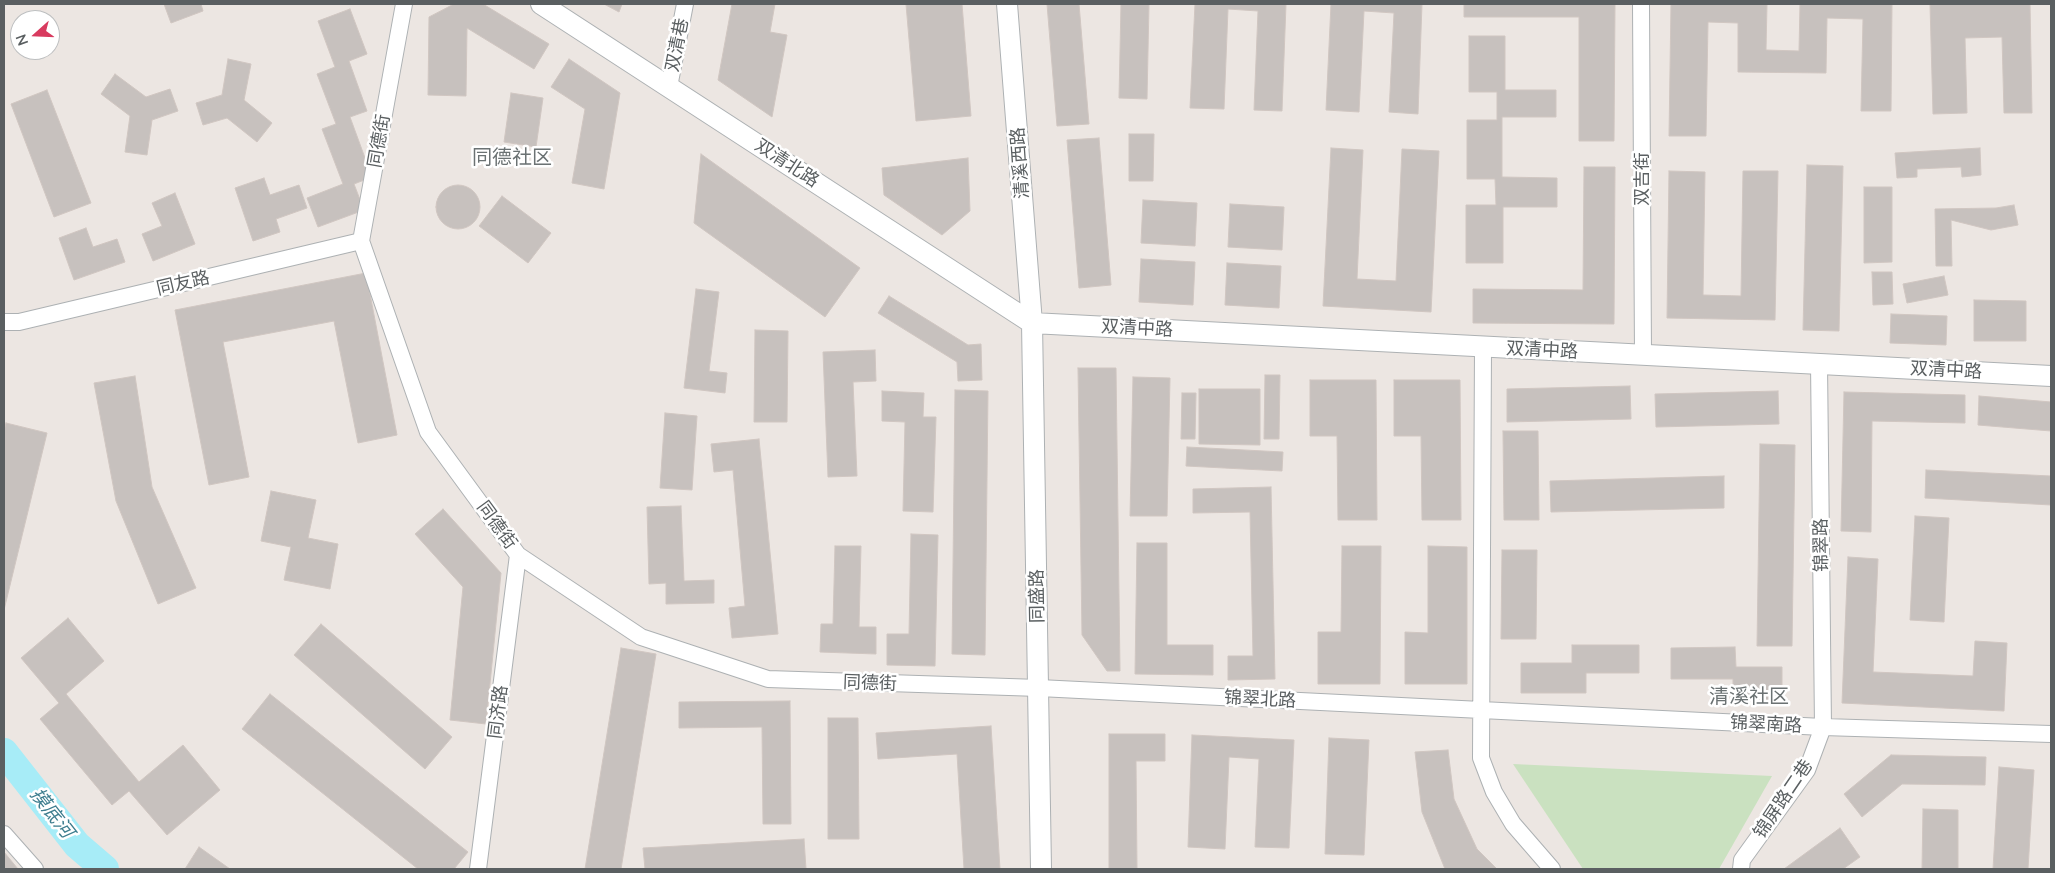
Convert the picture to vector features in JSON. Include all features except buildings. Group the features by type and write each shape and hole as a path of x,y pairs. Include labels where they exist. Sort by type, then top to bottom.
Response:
{"street":[{"name":"同德街","path":"404,4 361,241 428,432 518,554 642,636 768,679 1039,688"},
{"name":"双清北路","path":"541,4 1032,322"},
{"name":"双清巷","path":"669,87 685,4"},
{"name":"清溪西路","path":"1007,4 1032,322"},
{"name":"双吉街","path":"1640,4 1643,355"},
{"name":"同友路","path":"4,322 19,322 361,241"},
{"name":"双清中路","path":"1032,322 1483,348 1818,363 2051,376"},
{"name":"同盛路","path":"1032,322 1041,869"},
{"path":"1483,348 1481,758 1494,792 1513,824 1552,869"},
{"name":"锦翠路","path":"1818,363 1824,727"},
{"name":"同济路","path":"478,869 518,554"},
{"name":"锦翠北路","path":"1039,688 1480,710"},
{"name":"锦翠南路","path":"1480,710 1824,727 2051,734"},
{"name":"锦屏路二巷","path":"1741,869 1742,860 1806,770 1824,727"},
{"path":"4,834 35,869"}],"green space":[{"path":"1513,764 1772,776 1719,869 1583,869"}],"waterway":[{"name":"摸底河","path":"4,752 77,845 105,869"}],"district":[{"name":"同德社区","path":"512,158"},
{"name":"清溪社区","path":"1749,697"}]}
